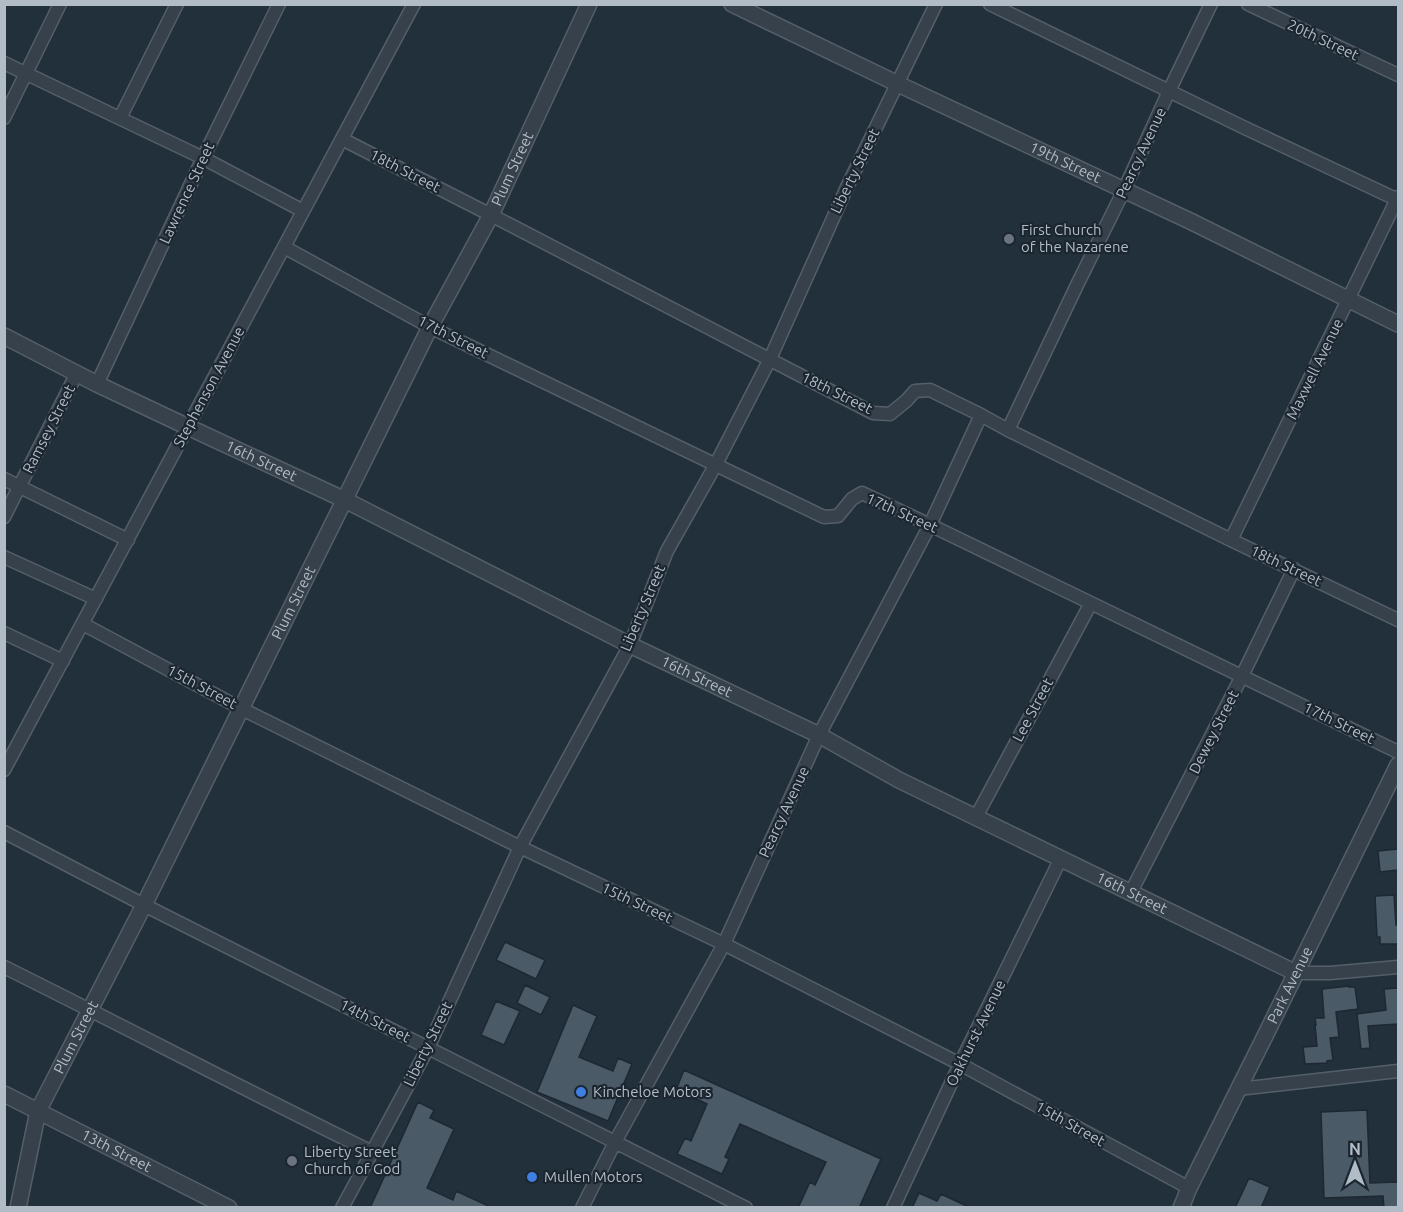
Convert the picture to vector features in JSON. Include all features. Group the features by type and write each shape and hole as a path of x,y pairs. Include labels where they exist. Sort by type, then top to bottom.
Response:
{"street":[{"path":"4,118 60,4"},
{"path":"120,118 177,4"},
{"name":"Lawrence Street","path":"97,384 203,158 279,4"},
{"name":"Stephenson Avenue","path":"4,770 414,4"},
{"name":"Plum Street","path":"18,1208 38,1111 242,709 430,327 491,215 589,4"},
{"name":"19th Street","path":"732,4 1190,221 1398,324"},
{"name":"Liberty Street","path":"342,1208 428,1048 520,848 630,645 667,551 715,466 770,359 847,187 936,4"},
{"path":"990,4 1398,199"},
{"name":"Pearcy Avenue","path":"1008,430 1211,4"},
{"name":"20th Street","path":"1248,4 1398,75"},
{"path":"4,63 203,158 303,211"},
{"name":"18th Street","path":"342,140 873,413 890,414 915,391 930,390 1231,540 1398,620"},
{"name":"Maxwell Avenue","path":"1231,540 1398,199"},
{"name":"17th Street","path":"284,247 430,327 824,517 838,516 852,499 862,494 1398,752"},
{"name":"16th Street","path":"4,336 97,384 345,500 630,645 819,735 899,780 1296,973 1330,973 1398,967"},
{"name":"Ramsey Street","path":"4,517 77,373"},
{"name":"Pearcy Avenue","path":"582,1208 615,1142 723,944 819,735 930,525 981,415"},
{"path":"4,479 128,540"},
{"path":"4,557 96,599"},
{"name":"Dewey Street","path":"1131,892 1294,569"},
{"name":"Lee Street","path":"976,817 1091,603"},
{"name":"15th Street","path":"83,624 242,709 520,848 723,944 960,1064 1189,1188"},
{"path":"4,633 63,661"},
{"name":"Park Avenue","path":"1181,1208 1398,765"},
{"name":"14th Street","path":"4,832 144,905 746,1208"},
{"name":"Oakhurst Avenue","path":"893,1208 960,1064 1061,858"},
{"path":"4,967 372,1152"},
{"path":"1238,1089 1398,1071"},
{"name":"13th Street","path":"4,1094 229,1208"}],"building":[{"path":"1398,849 1398,870 1380,872 1378,851"},
{"path":"1394,895 1398,944 1380,944 1380,937 1377,937 1375,896"},
{"path":"505,942 545,960 536,979 496,960"},
{"path":"525,985 550,997 541,1015 517,1003"},
{"path":"1355,987 1358,1009 1336,1012 1339,1037 1330,1038 1333,1060 1327,1063 1305,1064 1303,1047 1317,1046 1315,1018 1324,1018 1322,989"},
{"path":"1398,988 1398,1024 1368,1026 1370,1048 1361,1049 1357,1014 1386,1010 1384,989"},
{"path":"496,1001 520,1011 504,1045 481,1035"},
{"path":"573,1005 597,1016 579,1057 613,1071 618,1058 632,1064 608,1121 537,1092"},
{"path":"684,1070 881,1159 859,1208 798,1208 810,1182 815,1185 826,1162 740,1124 725,1157 729,1159 722,1174 677,1154 685,1138 691,1141 707,1104 676,1090"},
{"path":"418,1102 434,1110 430,1118 454,1129 427,1188 453,1200 456,1191 493,1208 370,1208"},
{"path":"1367,1110 1370,1183 1398,1182 1398,1208 1384,1208 1383,1196 1324,1198 1321,1112"},
{"path":"1249,1178 1270,1187 1261,1208 1235,1208"},
{"path":"919,1193 937,1201 941,1194 971,1208 912,1208"}],"place":[{"name":"First Church of the Nazarene","path":"1009,239"},
{"name":"Kincheloe Motors","path":"581,1092"},
{"name":"Liberty Street Church of God","path":"292,1161"},
{"name":"Mullen Motors","path":"532,1177"}]}
